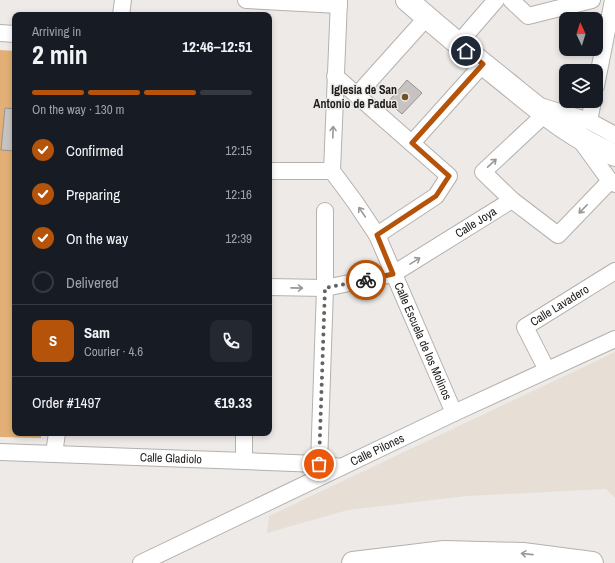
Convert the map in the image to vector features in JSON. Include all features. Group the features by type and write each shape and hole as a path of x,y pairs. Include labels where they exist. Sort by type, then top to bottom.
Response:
{"main road":[{"path":"407,0 458,44 538,109 583,129 605,151 615,155"},
{"path":"353,563 444,552 523,554 592,563"}],"street":[{"path":"121,12 123,0"},
{"path":"458,44 496,0"},
{"path":"511,0 528,16 592,0"},
{"path":"600,64 613,0"},
{"path":"253,5 339,2 332,171 272,171"},
{"path":"357,95 427,17"},
{"path":"0,33 12,34"},
{"path":"412,143 483,64"},
{"path":"335,76 449,176 436,196 377,235"},
{"path":"512,200 558,235 613,182 583,129 590,108"},
{"name":"Calle Joya","path":"272,287 325,288 393,274 512,200 483,172 538,109"},
{"path":"583,129 615,135"},
{"name":"Calle Escuela de los Molinos","path":"332,171 377,235 454,413"},
{"path":"319,464 325,288 325,211"},
{"name":"Calle Lavadero","path":"547,370 525,327 615,271"},
{"name":"Calle Pilones","path":"141,563 454,413 615,339"},
{"path":"54,454 57,436"},
{"path":"244,436 244,461"},
{"name":"Calle Gladiolo","path":"0,452 319,464 341,467"}],"shaded area":[{"path":"0,50 12,51 12,436 41,436 41,438 0,437"},
{"path":"615,352 615,498 606,489 467,496 348,510 267,533 269,516"}],"building":[{"name":"Iglesia de San Antonio de Padua","path":"407,80 422,93 402,114 388,102"},
{"path":"5,108 12,109 12,151 1,150"}],"way so far":[{"path":"319,464 325,288 366,280"}],"place":[{"name":"Iglesia de San Antonio de Padua","path":"405,97"}],"route":[{"path":"366,280 393,274 377,235 436,196 449,176 412,143 483,64 466,51"}]}
